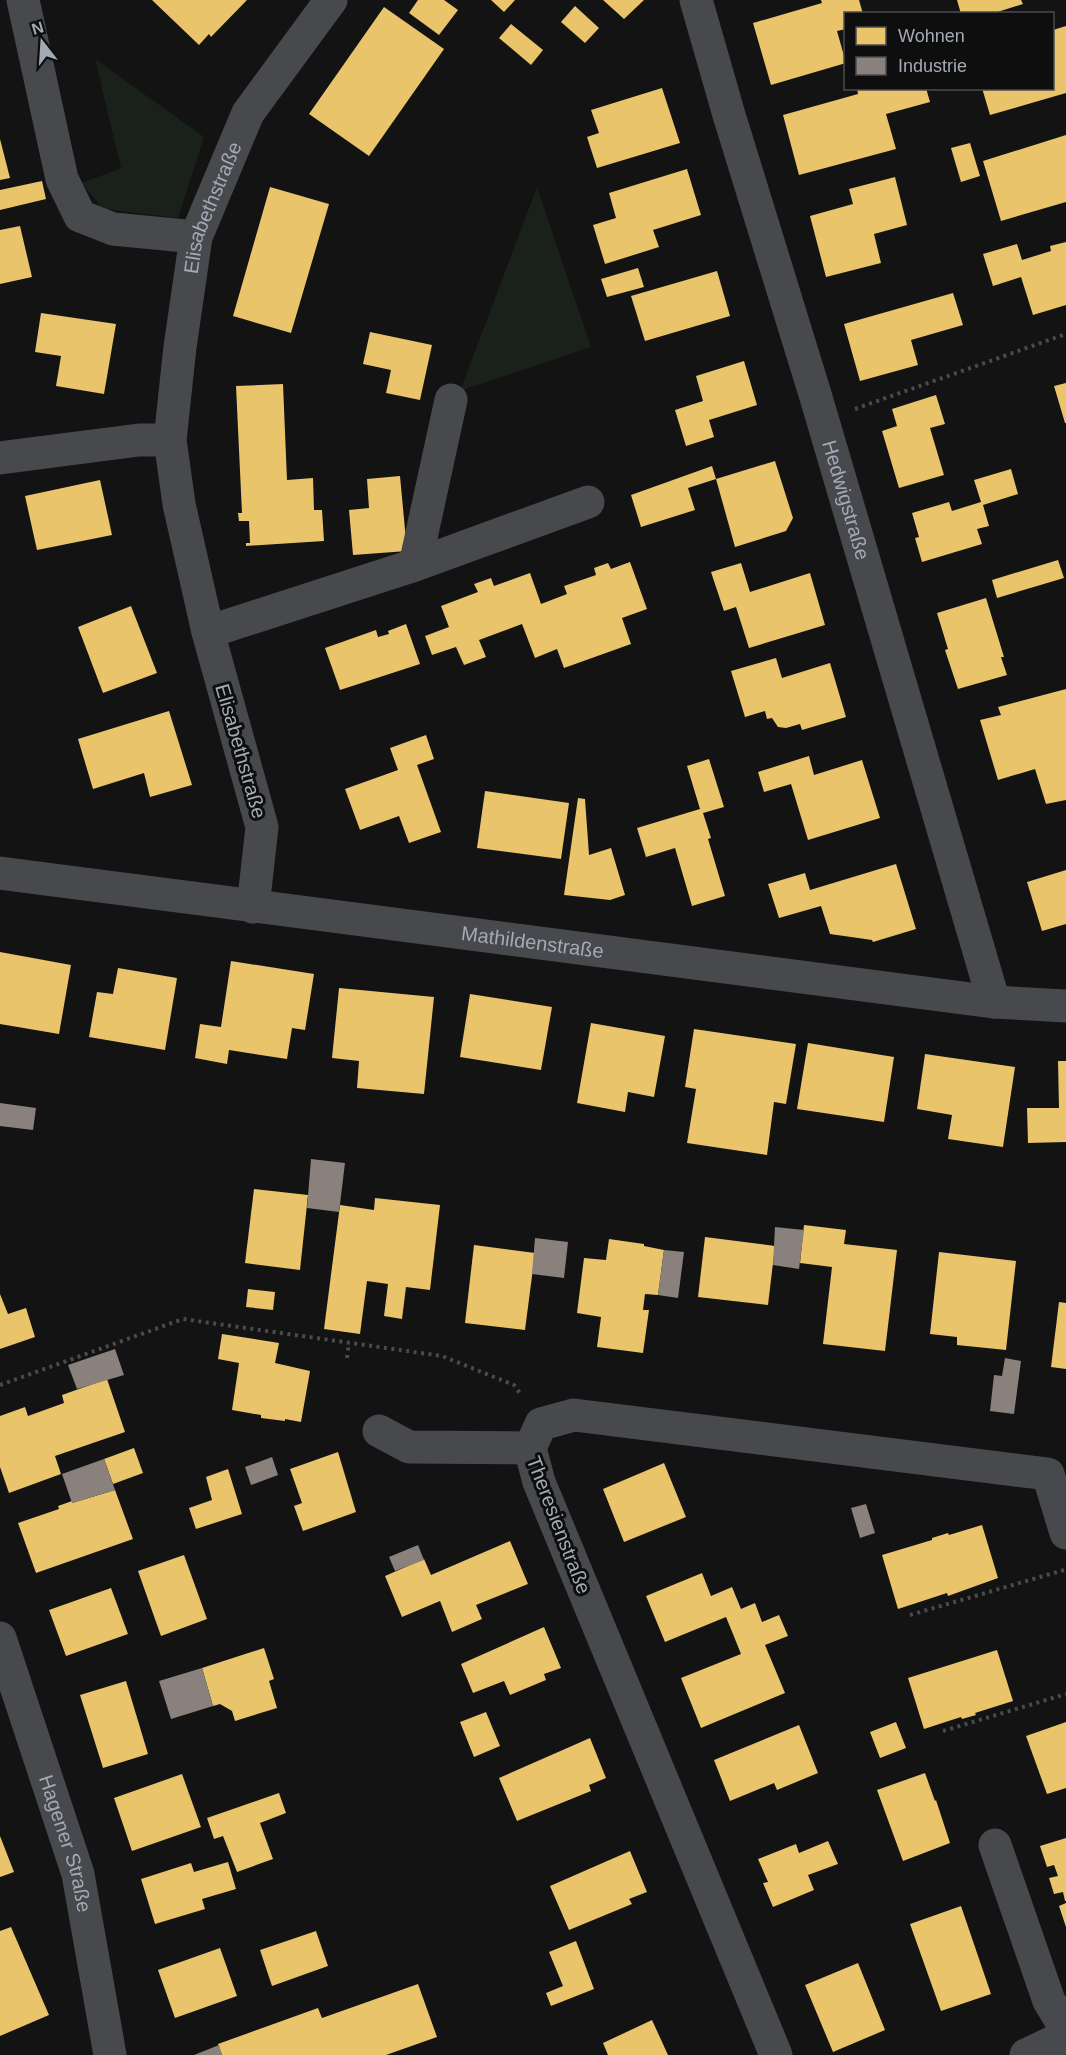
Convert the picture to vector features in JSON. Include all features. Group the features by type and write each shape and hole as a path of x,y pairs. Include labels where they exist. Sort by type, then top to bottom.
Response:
{"street":[{"path":"23,0 62,179 80,216 113,229 196,237"},
{"name":"Hedwigstraße","path":"696,0 823,420 994,1002"},
{"name":"Elisabethstraße","path":"253,907 262,827 208,632 179,504 170,441 196,237 248,113 327,1"},
{"path":"415,565 451,400"},
{"path":"0,458 139,440 170,441"},
{"path":"208,632 415,565 588,502"},
{"name":"Mathildenstraße","path":"0,873 994,1002 1066,1006"},
{"name":"Theresienstraße","path":"776,2055 539,1482 535,1436 574,1415 1057,1470 1066,1533"},
{"path":"379,1431 409,1447 535,1436"},
{"name":"Hagener Straße","path":"0,1638 78,1874 110,2055"},
{"path":"995,1845 1049,2001 1066,2029"},
{"path":"1026,2055 1066,2036"}],"path":[{"path":"823,420 1066,334"},
{"path":"0,1385 183,1318 442,1356 514,1385 535,1436"},
{"path":"348,1358 349,1343"},
{"path":"910,1615 1066,1570"},
{"path":"943,1731 1066,1694"}],"shaded area":[{"path":"95,59 204,137 178,218 103,209 82,183 121,168"},
{"path":"537,187 591,347 460,391"}],"building: Wohnen":[{"path":"152,0 247,0 211,37 209,34 199,45"},
{"path":"418,0 444,0 458,10 439,35 409,13"},
{"path":"491,0 515,0 504,12"},
{"path":"603,0 644,0 624,19"},
{"path":"821,0 859,0 862,12 844,12 844,29 837,31 844,64 771,85 753,23 822,3"},
{"path":"957,0 1021,0 1023,4 997,12 960,12"},
{"path":"575,6 599,28 585,43 561,22"},
{"path":"384,7 444,49 369,156 309,114"},
{"path":"511,24 543,50 531,65 499,38"},
{"path":"1066,26 1066,93 990,115 983,90 1054,90 1054,30"},
{"path":"662,88 680,143 597,168 587,137 599,133 591,110"},
{"path":"857,90 927,90 930,102 886,114 896,149 799,175 783,115 858,94"},
{"path":"1066,135 1066,202 1001,221 983,161"},
{"path":"0,139 10,178 0,180"},
{"path":"970,143 980,176 961,182 951,148"},
{"path":"687,169 701,215 653,230 659,247 605,264 593,225 616,218 609,193"},
{"path":"895,177 907,225 874,234 881,263 826,277 810,216 853,204 849,189"},
{"path":"42,181 46,199 0,210 0,190"},
{"path":"270,187 329,204 291,333 233,316"},
{"path":"20,226 32,277 0,284 0,230"},
{"path":"1066,242 1066,305 1033,315 1021,277 993,286 983,254 1017,244 1022,260 1051,251 1050,246"},
{"path":"638,268 644,287 607,297 601,279"},
{"path":"717,271 730,316 645,341 631,296"},
{"path":"953,293 963,325 911,340 918,365 860,381 844,324"},
{"path":"41,313 116,324 104,394 56,386 61,356 35,352"},
{"path":"370,332 432,345 420,400 386,393 391,370 363,364"},
{"path":"744,361 757,405 709,420 714,437 686,446 675,410 703,401 696,376"},
{"path":"1066,383 1066,423 1065,423 1054,386"},
{"path":"283,384 287,480 313,478 314,510 322,510 324,541 246,546 246,543 250,543 249,521 239,521 238,513 242,513 236,386"},
{"path":"936,395 945,424 930,428 944,475 899,488 882,431 897,426 892,409"},
{"path":"775,461 793,518 786,531 735,547 716,479"},
{"path":"712,466 716,479 688,488 695,510 641,527 631,495"},
{"path":"1011,469 1018,494 983,505 989,526 977,529 982,544 922,562 915,538 919,537 912,513 949,502 952,511 981,502 974,480"},
{"path":"400,476 407,551 353,555 349,510 369,508 367,479"},
{"path":"100,480 112,535 37,550 25,496"},
{"path":"1058,560 1064,578 997,598 992,580"},
{"path":"630,562 647,609 622,618 631,644 564,668 557,649 535,658 522,624 479,640 486,657 464,665 456,647 432,655 425,636 449,627 441,606 478,592 474,584 491,578 494,586 530,573 541,604 567,594 564,586 596,575 594,568 608,563 611,569"},
{"path":"741,563 750,592 810,573 825,625 749,648 736,607 724,611 711,572"},
{"path":"986,598 1004,657 1001,657 1007,675 958,689 945,650 948,649 937,613"},
{"path":"131,606 157,673 103,693 78,627"},
{"path":"406,624 420,664 340,690 325,648 376,630 378,637 389,634 388,631"},
{"path":"776,658 782,678 830,663 846,717 802,730 800,724 786,728 778,727 772,718 767,719 765,711 745,717 731,671"},
{"path":"1066,689 1066,800 1046,804 1035,769 998,780 980,720 1001,715 998,707"},
{"path":"169,711 192,785 150,797 144,773 93,789 78,739"},
{"path":"426,735 434,759 417,765 441,832 409,843 399,816 360,830 345,789 398,770 390,748"},
{"path":"809,756 814,775 862,760 880,818 808,840 791,784 764,792 758,772"},
{"path":"709,759 724,807 703,813 711,838 708,839 725,896 692,906 675,848 646,857 637,828 700,809 687,766"},
{"path":"485,791 569,803 561,859 477,848"},
{"path":"578,798 585,799 589,855 611,848 625,895 610,900 564,895"},
{"path":"896,864 916,929 873,942 830,934 821,906 779,918 768,884 805,873 810,890"},
{"path":"1066,870 1066,924 1042,931 1027,882"},
{"path":"0,952 71,965 59,1034 0,1024"},
{"path":"231,961 314,974 305,1030 292,1028 287,1059 229,1050 227,1064 195,1058 200,1024 221,1027"},
{"path":"118,968 177,978 165,1050 89,1037 97,992 113,994"},
{"path":"339,988 434,997 424,1094 357,1088 359,1061 332,1058"},
{"path":"470,994 552,1007 541,1070 460,1057"},
{"path":"591,1023 665,1036 654,1097 628,1092 625,1112 577,1103"},
{"path":"694,1029 796,1044 786,1104 774,1102 767,1155 687,1143 696,1089 685,1087"},
{"path":"808,1043 894,1057 884,1122 797,1109"},
{"path":"925,1054 1015,1067 1003,1147 948,1139 952,1115 917,1109"},
{"path":"1058,1061 1066,1061 1066,1142 1028,1143 1027,1108 1059,1108"},
{"path":"254,1189 308,1195 300,1270 245,1263"},
{"path":"375,1198 440,1205 430,1290 406,1287 402,1319 384,1316 388,1284 367,1281 360,1334 324,1329 340,1205 374,1210"},
{"path":"804,1225 846,1230 844,1244 897,1250 885,1351 823,1344 832,1267 800,1263"},
{"path":"705,1237 775,1246 768,1305 698,1297"},
{"path":"609,1239 644,1244 644,1246 664,1250 658,1295 645,1294 643,1310 649,1310 643,1353 597,1347 601,1317 577,1313 584,1258 606,1260"},
{"path":"474,1245 535,1253 525,1330 465,1323"},
{"path":"939,1252 1016,1261 1006,1350 957,1345 957,1337 930,1334"},
{"path":"248,1289 275,1292 273,1310 246,1307"},
{"path":"0,1294 8,1314 26,1308 35,1337 0,1349"},
{"path":"1059,1302 1066,1303 1066,1369 1051,1367"},
{"path":"222,1334 279,1343 275,1363 310,1371 301,1422 261,1418 261,1415 232,1410 239,1363 218,1359"},
{"path":"107,1379 125,1432 55,1456 61,1474 9,1493 0,1467 0,1416 25,1407 28,1416 64,1403 62,1395"},
{"path":"134,1448 143,1473 113,1484 104,1459"},
{"path":"338,1452 356,1512 303,1531 294,1506 302,1503 290,1469"},
{"path":"664,1463 686,1517 624,1542 603,1489"},
{"path":"228,1469 242,1514 196,1529 189,1508 212,1500 206,1477"},
{"path":"115,1490 133,1539 36,1573 18,1523 59,1509 58,1506 72,1501 72,1503"},
{"path":"982,1525 998,1578 948,1596 947,1593 898,1609 882,1555 948,1533 949,1535"},
{"path":"510,1541 528,1584 476,1605 482,1619 452,1632 440,1601 402,1617 385,1576 424,1559 431,1575"},
{"path":"184,1555 207,1619 161,1636 138,1571"},
{"path":"702,1573 711,1596 732,1587 741,1609 755,1603 762,1622 779,1615 788,1636 765,1645 785,1693 701,1728 681,1678 741,1654 726,1617 665,1642 646,1596"},
{"path":"111,1588 128,1634 66,1656 49,1610"},
{"path":"544,1627 561,1668 544,1674 546,1680 510,1695 504,1681 473,1693 461,1664"},
{"path":"264,1648 274,1679 269,1681 277,1708 235,1721 232,1711 220,1704 213,1706 202,1668"},
{"path":"997,1650 1013,1701 975,1713 976,1715 962,1719 961,1717 924,1729 908,1678"},
{"path":"126,1681 148,1754 103,1768 80,1695"},
{"path":"486,1712 500,1746 474,1757 460,1722"},
{"path":"896,1722 906,1748 880,1758 870,1732"},
{"path":"1066,1722 1066,1788 1047,1794 1026,1736"},
{"path":"799,1725 818,1773 777,1790 774,1783 730,1801 714,1760"},
{"path":"590,1738 606,1778 589,1785 591,1791 517,1821 499,1778"},
{"path":"925,1773 950,1843 903,1861 877,1790"},
{"path":"182,1774 201,1827 132,1851 114,1798"},
{"path":"279,1793 286,1813 260,1823 273,1859 237,1872 223,1836 214,1839 207,1818"},
{"path":"0,1836 14,1872 0,1877"},
{"path":"1066,1838 1065,1901 1063,1892 1054,1894 1049,1878 1058,1876 1054,1865 1047,1867 1040,1846"},
{"path":"828,1841 838,1864 808,1875 814,1890 773,1907 763,1883 768,1882 758,1859 796,1844 799,1853"},
{"path":"630,1851 647,1892 629,1899 632,1904 569,1930 550,1886"},
{"path":"228,1862 236,1889 202,1899 205,1909 155,1924 141,1879 191,1863 194,1872"},
{"path":"1066,1903 1066,1927 1059,1906"},
{"path":"961,1906 991,1994 941,2011 910,1924"},
{"path":"11,1927 49,2015 0,2036 0,1931"},
{"path":"316,1931 328,1966 272,1986 260,1950"},
{"path":"576,1941 594,1989 551,2006 546,1993 563,1986 549,1952"},
{"path":"220,1948 237,1996 175,2018 158,1970"},
{"path":"858,1963 885,2030 833,2052 805,1985"},
{"path":"418,1984 437,2037 386,2055 222,2055 218,2044 318,2008 322,2018"},
{"path":"652,2020 668,2055 608,2055 603,2043"}],"building: Industrie":[{"path":"0,1103 36,1108 33,1130 0,1126"},
{"path":"311,1159 345,1163 339,1212 307,1208"},
{"path":"775,1227 804,1230 799,1269 773,1265"},
{"path":"535,1238 568,1242 564,1278 532,1274"},
{"path":"664,1250 684,1252 678,1298 658,1295"},
{"path":"115,1349 124,1375 77,1389 68,1365"},
{"path":"1005,1358 1021,1361 1014,1414 990,1411 994,1375 1002,1376"},
{"path":"272,1457 278,1475 251,1485 245,1467"},
{"path":"104,1459 115,1490 72,1503 62,1474"},
{"path":"866,1504 875,1533 860,1538 851,1508"},
{"path":"418,1545 424,1560 395,1571 389,1557"},
{"path":"202,1668 213,1706 171,1719 159,1681"},
{"path":"219,2045 222,2055 194,2055"}]}
